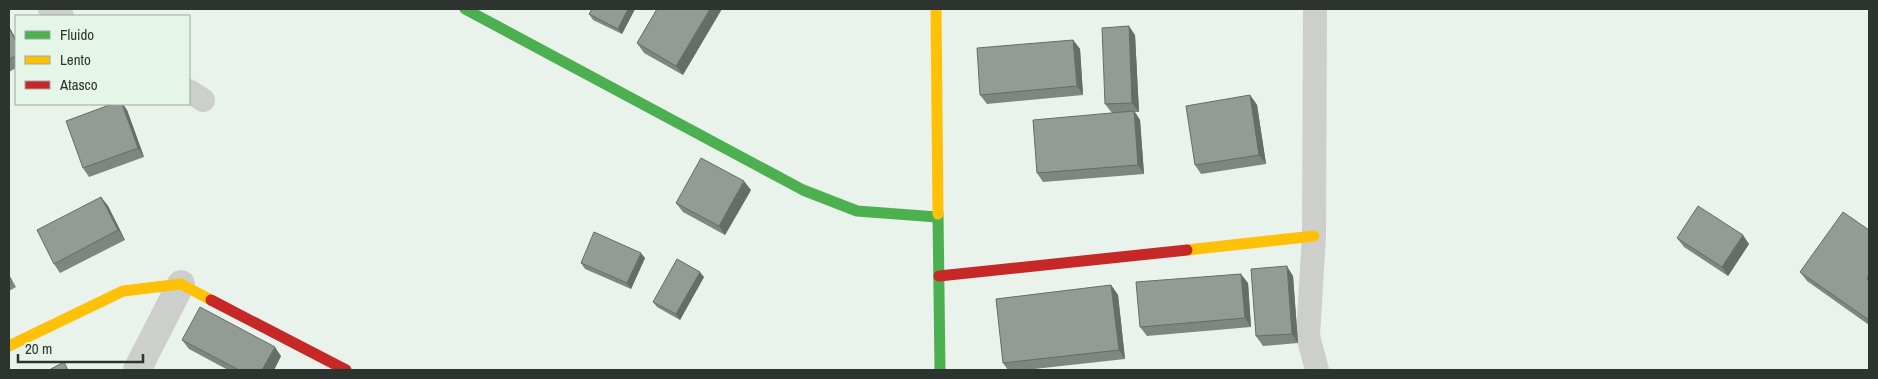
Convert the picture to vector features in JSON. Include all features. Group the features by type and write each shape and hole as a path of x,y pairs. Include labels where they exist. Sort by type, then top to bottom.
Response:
{"street":[{"path":"465,9 803,190 857,211 938,217"},
{"path":"936,9 940,370"},
{"path":"938,276 1314,236"},
{"path":"137,370 181,284"},
{"path":"9,346 124,291 181,284 346,370"}],"lane":[{"path":"1316,9 1314,236 1308,336 1317,370"}],"building":[{"path":"592,9 628,9 618,29 589,14"},
{"path":"657,9 710,9 676,66 637,43"},
{"path":"1129,26 1132,103 1105,104 1102,28"},
{"path":"9,27 15,40 15,56 9,59"},
{"path":"1073,40 1077,86 980,95 977,48"},
{"path":"1250,95 1259,155 1195,165 1186,106"},
{"path":"109,105 122,105 138,148 83,168 66,121"},
{"path":"1134,111 1138,165 1037,173 1033,120"},
{"path":"701,158 744,181 719,226 676,203"},
{"path":"101,197 118,230 54,264 37,230"},
{"path":"1698,206 1743,235 1722,267 1677,238"},
{"path":"1843,212 1869,230 1869,275 1867,279 1869,280 1869,320 1800,272"},
{"path":"594,232 641,253 627,283 581,263"},
{"path":"677,259 700,272 676,314 653,302"},
{"path":"1287,266 1292,334 1256,336 1251,269"},
{"path":"1241,274 1245,318 1140,327 1136,282"},
{"path":"1111,285 1119,350 1003,363 996,299"},
{"path":"200,307 275,347 262,370 239,370 182,340"},
{"path":"64,362 68,370 49,370"}],"traffic: fast":[{"path":"465,9 803,190 857,211 937,217"},
{"path":"938,214 940,370"}],"traffic: slow":[{"path":"936,9 938,214"},
{"path":"1187,250 1314,236"},
{"path":"9,346 123,291 181,284 211,300"}],"traffic: jam":[{"path":"939,276 1187,250"},
{"path":"211,300 346,370"}]}
